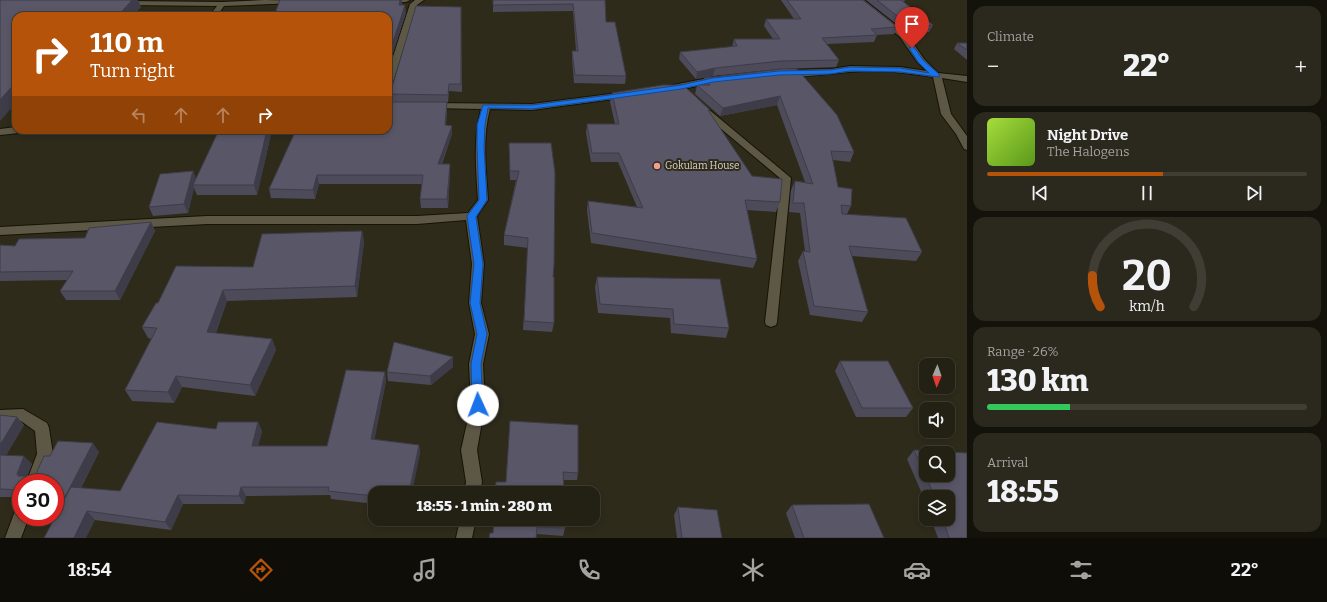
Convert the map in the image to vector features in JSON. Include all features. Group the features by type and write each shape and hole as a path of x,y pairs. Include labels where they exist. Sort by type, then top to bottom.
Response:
{"street":[{"path":"378,1 406,0"},
{"path":"392,72 408,19 414,4 420,0"},
{"path":"859,0 903,35 920,61 937,76 946,114 961,133 967,147"},
{"path":"114,3 222,4 301,1"},
{"path":"216,12 222,4"},
{"path":"779,73 830,72 850,69 900,70 967,79"},
{"path":"657,90 728,78"},
{"path":"681,87 701,107 786,178 771,322"},
{"path":"419,106 532,107 634,94"},
{"path":"473,486 469,450 478,405 476,364 482,334 475,303 478,264 471,216 483,200 480,158 481,125 486,106"},
{"path":"0,132 12,131"},
{"path":"0,231 207,220 418,220 471,216"},
{"path":"0,416 23,415 42,428 45,454 37,474"},
{"path":"13,538 18,526"},
{"path":"464,538 467,526"}],"building":[{"path":"0,0 132,0 122,12 12,12 12,86 0,100"},
{"path":"280,0 400,0 399,5 405,5 392,45 392,12 276,12"},
{"path":"493,0 605,0 606,22 615,22 626,76 575,75 572,51 578,51 573,4 493,5"},
{"path":"787,0 863,0 897,27 871,29 877,35 822,38 839,60 781,61 715,68 697,72 680,52 737,46 734,39 780,39 766,19 801,19"},
{"path":"877,0 901,0 933,25 911,27"},
{"path":"416,6 461,7 461,84 449,84 448,95 392,94 392,87"},
{"path":"957,43 967,43 967,50"},
{"path":"782,69 797,69 837,115 854,152 831,151 838,187 852,189 851,206 841,205 842,214 906,218 922,252 849,246 868,312 814,306 803,251 810,252 804,203 793,203 795,181 813,184 780,96 723,108 697,85 710,85 704,78"},
{"path":"663,85 683,85 710,110 708,110 752,176 782,179 780,202 745,200 757,259 592,233 588,201 643,208 619,153 592,153 587,124 619,124 612,93"},
{"path":"392,102 447,102 445,125 452,126 438,164 450,164 447,199 420,199 423,175 317,175 313,190 269,189 294,134 392,134"},
{"path":"217,134 266,134 254,185 193,185"},
{"path":"509,143 551,143 555,173 553,277 554,323 524,321 528,238 504,235 519,171 510,171"},
{"path":"193,171 184,204 149,207 160,174"},
{"path":"151,222 115,291 60,291 73,271 0,272 0,245 15,246 19,239 85,238 89,228"},
{"path":"362,231 355,286 223,290 207,332 272,339 250,385 176,376 168,392 125,390 157,328 142,327 156,303 158,303 176,266 253,267 262,234"},
{"path":"597,277 720,279 729,328 674,324 673,309 600,304"},
{"path":"394,342 453,357 430,376 387,372"},
{"path":"840,361 888,361 913,408 862,408"},
{"path":"346,370 385,372 371,439 419,445 410,486 368,486 368,495 328,491 329,487 241,487 239,496 178,495 165,522 87,511 74,538 44,538 50,526 64,526 64,500 71,487 120,491 157,422 216,429 218,422 258,422 252,446 327,446"},
{"path":"0,415 17,417 0,445"},
{"path":"510,421 578,425 578,473 563,472 564,486 496,486 496,482 506,482"},
{"path":"58,441 93,443 65,497 64,474 36,474 44,456 50,456"},
{"path":"914,450 919,450 919,461"},
{"path":"955,452 967,453 967,538 949,538 945,526 955,526 955,490 932,490 928,482 955,482"},
{"path":"0,455 24,456 17,474 12,474 12,490 0,489"},
{"path":"869,504 884,538 804,538 792,505"},
{"path":"678,507 717,510 722,538 682,538"},
{"path":"494,526 565,526 565,528 537,527 536,538 489,538 490,533 493,533"}],"place":[{"name":"Gokulam House","path":"657,166"}],"route":[{"path":"478,405 476,364 482,334 475,303 478,264 471,216 483,200 480,147 481,125 486,106 532,107 586,101 681,87 713,80 779,73 830,72 850,69 900,70 937,76 920,61 912,48"}]}
